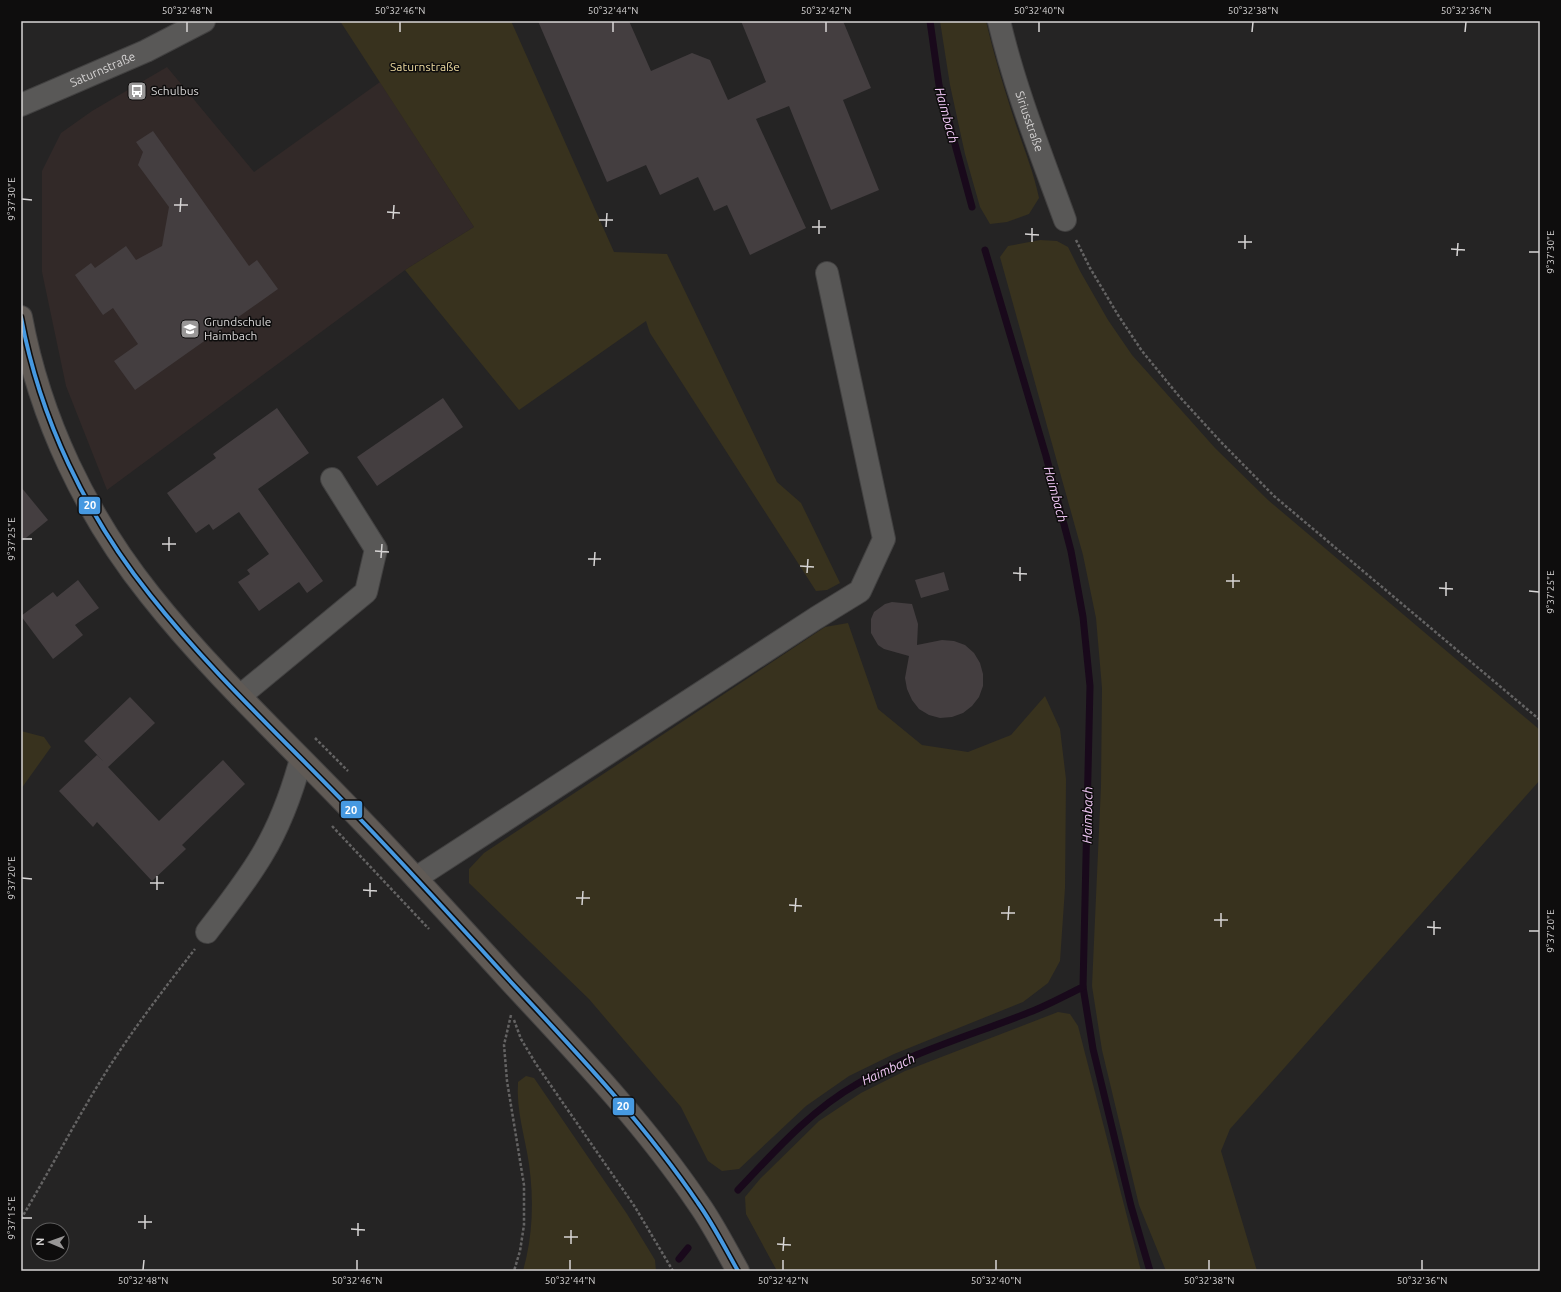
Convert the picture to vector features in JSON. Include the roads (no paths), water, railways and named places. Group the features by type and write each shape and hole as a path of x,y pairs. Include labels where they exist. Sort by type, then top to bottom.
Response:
{"main road":[{"path":"21,317 35,378 49,418 69,466 92,511 149,594 187,640 416,878 633,1117 700,1205 738,1271"}],"street":[{"name":"Saturnstraße","path":"21,105 146,51 204,21"},
{"name":"Siriusstraße","path":"999,21 1005,46 1029,123 1065,220"},
{"path":"416,878 809,622 860,591 884,539 827,273"},
{"path":"240,696 366,592 376,549 332,479"},
{"path":"207,932 262,855 276,828 294,785 301,759"}],"waterway":[{"name":"Haimbach","path":"930,21 939,85 972,207"},
{"name":"Haimbach","path":"738,1190 794,1132 840,1094 898,1063 1047,1005 1083,987 1090,686 1083,617 1071,551 1046,456 985,250"},
{"path":"1083,987 1093,1049 1131,1206 1150,1271"},
{"name":"Haimbach","path":"679,1259 688,1248"}],"place":[{"name":"Schulbus","path":"137,91"},
{"name":"Grundschule Haimbach","path":"190,329"}]}
